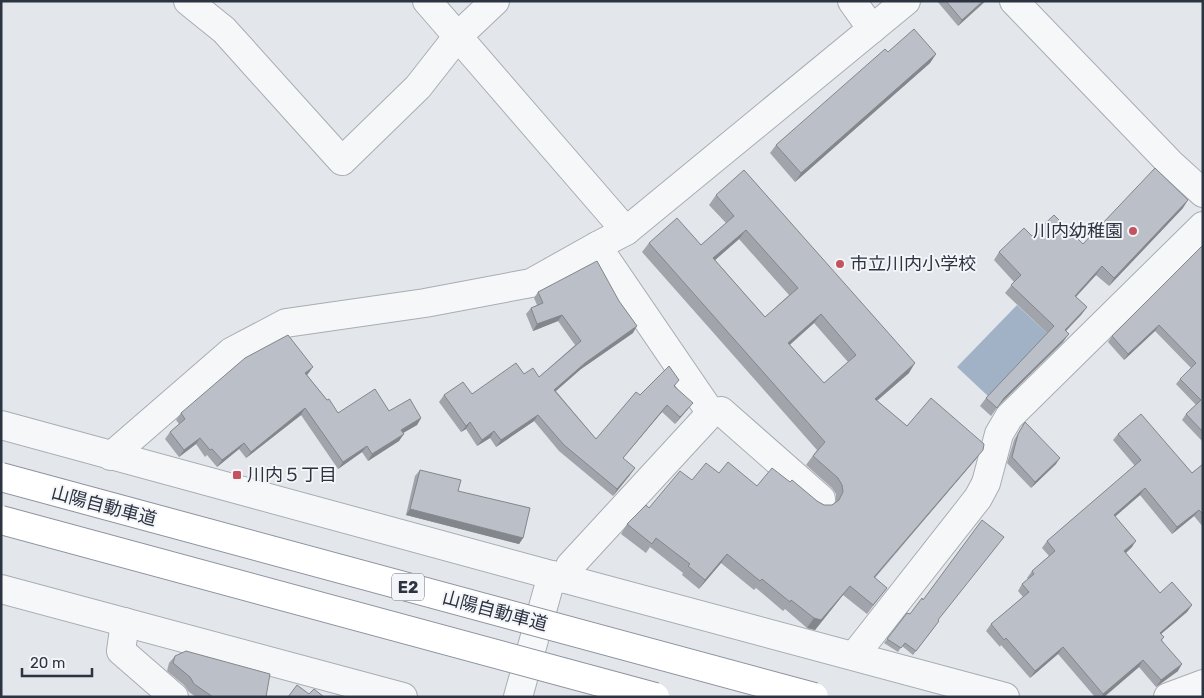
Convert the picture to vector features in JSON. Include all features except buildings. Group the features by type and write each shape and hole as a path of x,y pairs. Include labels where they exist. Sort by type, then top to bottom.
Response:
{"highway":[{"name":"山陽自動車道","path":"1,477 814,697"},
{"name":"E2","path":"1,520 655,697"}],"street":[{"path":"188,1 224,30 342,161 418,87 458,36 495,1"},
{"path":"427,1 626,231"},
{"path":"852,1 872,29"},
{"path":"111,456 231,352 286,323 424,303 531,283 626,231 906,1"},
{"path":"1014,1 1170,163 1203,193"},
{"path":"854,656 978,498 986,483 999,434 1008,416 1203,226"},
{"path":"597,246 711,413"},
{"path":"518,697 559,577 711,413 721,411 821,499"},
{"path":"1,425 854,656 991,695"},
{"path":"1,589 403,697"},
{"path":"125,622 121,652 174,697"},
{"path":"1168,697 1203,684"}],"water":[{"path":"1017,305 1049,335 989,397 957,367"}],"place":[{"name":"川内幼稚園","path":"1133,231"},
{"name":"市立川内小学校","path":"840,264"},
{"name":"川内５丁目","path":"237,475"}]}
